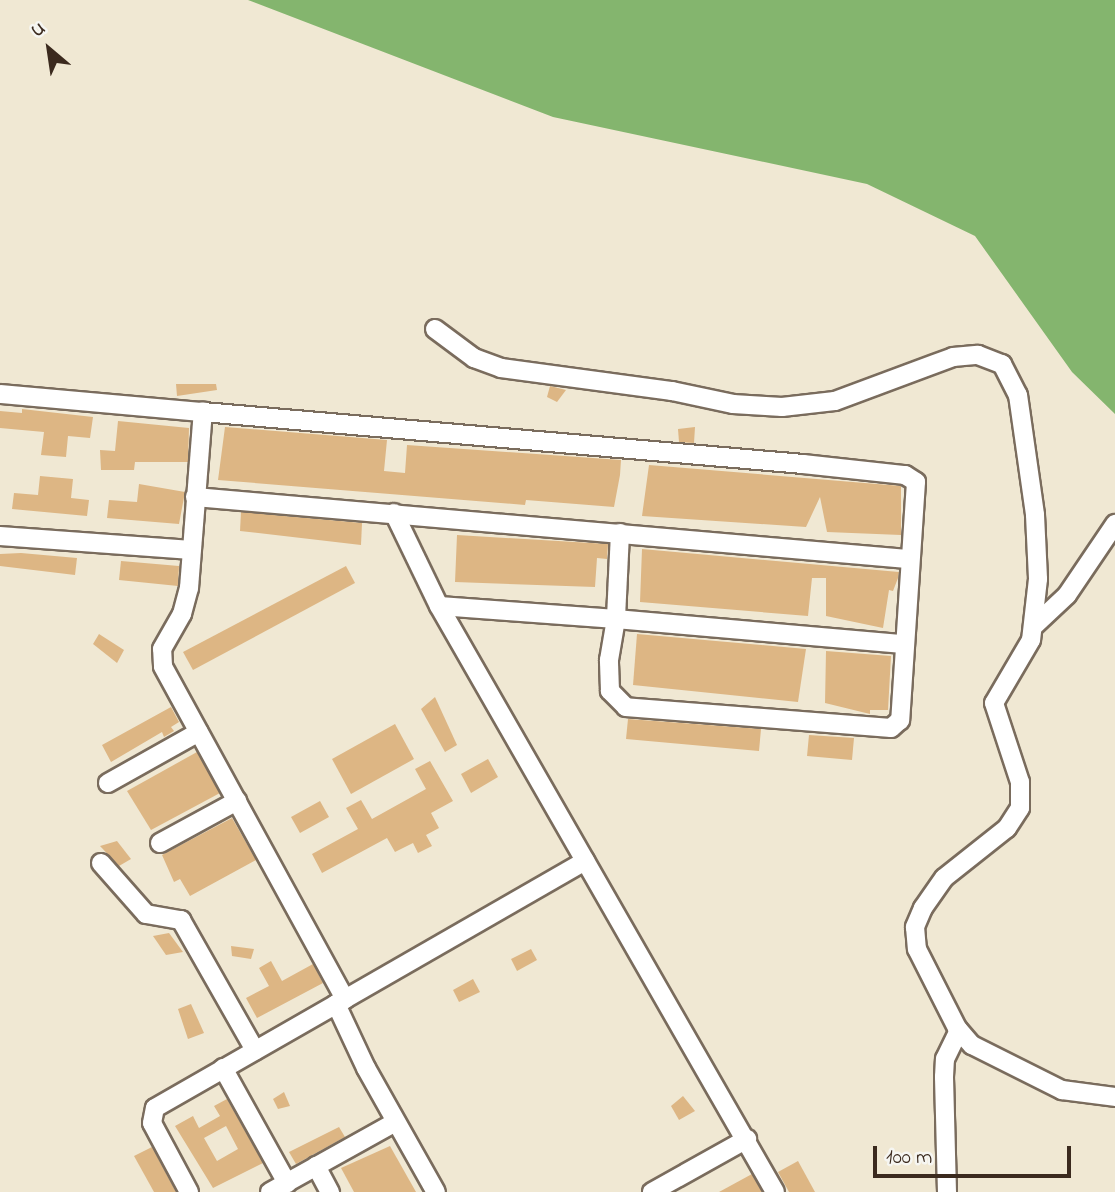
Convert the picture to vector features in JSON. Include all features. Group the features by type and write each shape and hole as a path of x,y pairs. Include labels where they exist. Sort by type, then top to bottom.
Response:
{"street":[{"path":"435,329 474,358 501,368 770,406 835,401 953,357 992,357 1002,364 1018,395 1035,515 1038,579 1031,640 994,703 1020,782 1020,808 1007,828 944,878 915,927 917,949 959,1030 972,1045 1022,1074 1062,1090 1115,1097"},
{"path":"0,394 905,475 916,486 907,559 900,720 891,728 626,707 610,691 609,660 615,619 620,533"},
{"path":"203,412 186,602 162,659 341,1001 396,1122 436,1192"},
{"path":"195,497 907,559"},
{"path":"394,513 439,606 775,1192"},
{"path":"1034,626 1067,595 1115,524"},
{"path":"0,536 191,550"},
{"path":"439,606 904,644"},
{"path":"108,783 199,732"},
{"path":"160,843 237,801"},
{"path":"189,1192 151,1118 155,1108 586,861"},
{"path":"101,863 146,914 181,920 255,1050"},
{"path":"947,1192 945,1059 959,1030"},
{"path":"223,1068 287,1183"},
{"path":"270,1192 396,1122"},
{"path":"652,1192 747,1139"},
{"path":"316,1166 330,1192"}],"green space":[{"path":"248,0 1115,0 1115,414 1072,372 975,236 867,184 553,117"}],"building":[{"path":"176,384 216,384 217,390 177,396"},
{"path":"550,386 566,390 557,402 547,397"},
{"path":"22,409 93,417 90,438 68,436 66,457 41,455 44,432 0,428 0,411 22,413"},
{"path":"118,421 189,428 188,462 135,462 134,470 101,470 100,450 115,451"},
{"path":"225,427 387,440 384,471 405,473 407,445 621,460 620,475 614,507 526,500 525,505 218,480"},
{"path":"695,427 694,443 679,442 678,429"},
{"path":"649,465 901,486 901,535 827,532 820,497 806,527 642,516"},
{"path":"40,476 73,479 71,498 89,500 87,516 12,509 14,493 38,495"},
{"path":"139,484 185,492 179,524 107,518 109,500 137,502"},
{"path":"241,512 362,523 361,545 240,531"},
{"path":"457,535 608,544 607,559 597,558 595,587 455,582"},
{"path":"642,549 899,572 893,591 889,590 883,628 826,616 826,578 812,578 808,616 640,602"},
{"path":"0,554 77,558 75,575 0,566"},
{"path":"121,561 179,566 178,586 119,580"},
{"path":"346,566 355,583 193,670 183,652"},
{"path":"99,634 124,650 117,663 93,644"},
{"path":"637,634 806,649 798,702 633,685"},
{"path":"826,651 891,656 888,710 870,710 870,714 825,703"},
{"path":"435,697 457,745 445,752 421,709"},
{"path":"171,707 179,722 171,727 174,731 164,737 162,732 111,762 102,745"},
{"path":"628,719 761,729 759,751 626,739"},
{"path":"395,724 414,759 351,794 332,759"},
{"path":"809,735 854,738 852,760 807,756"},
{"path":"197,752 220,793 151,830 127,791"},
{"path":"488,759 498,777 471,793 461,774"},
{"path":"430,761 453,801 431,813 439,828 426,835 432,846 418,853 413,843 395,852 387,838 322,873 312,854 358,829 346,808 361,800 372,819 426,789 415,769"},
{"path":"320,801 329,817 300,833 291,817"},
{"path":"232,818 256,860 190,896 180,879 174,882 162,855"},
{"path":"117,841 131,859 119,866 100,846"},
{"path":"169,933 183,952 166,955 153,936"},
{"path":"231,946 254,949 251,959 232,956"},
{"path":"531,949 537,960 517,971 511,959"},
{"path":"271,961 282,981 313,964 323,983 257,1018 246,998 269,986 259,968"},
{"path":"473,979 480,992 459,1002 453,990"},
{"path":"191,1004 204,1033 188,1039 178,1009"},
{"path":"284,1092 290,1106 278,1109 273,1099"},
{"path":"683,1096 695,1111 679,1120 671,1106"},
{"path":"227,1099 263,1163 213,1188 175,1126 193,1116 199,1128 220,1116 214,1106","holes":["226,1126 238,1149 217,1161 204,1138"]},
{"path":"339,1127 345,1137 296,1164 289,1152"},
{"path":"390,1146 416,1192 354,1192 341,1168"},
{"path":"152,1147 176,1192 154,1192 134,1156"},
{"path":"798,1161 815,1192 789,1192 778,1172"},
{"path":"752,1174 762,1192 719,1192"}]}
